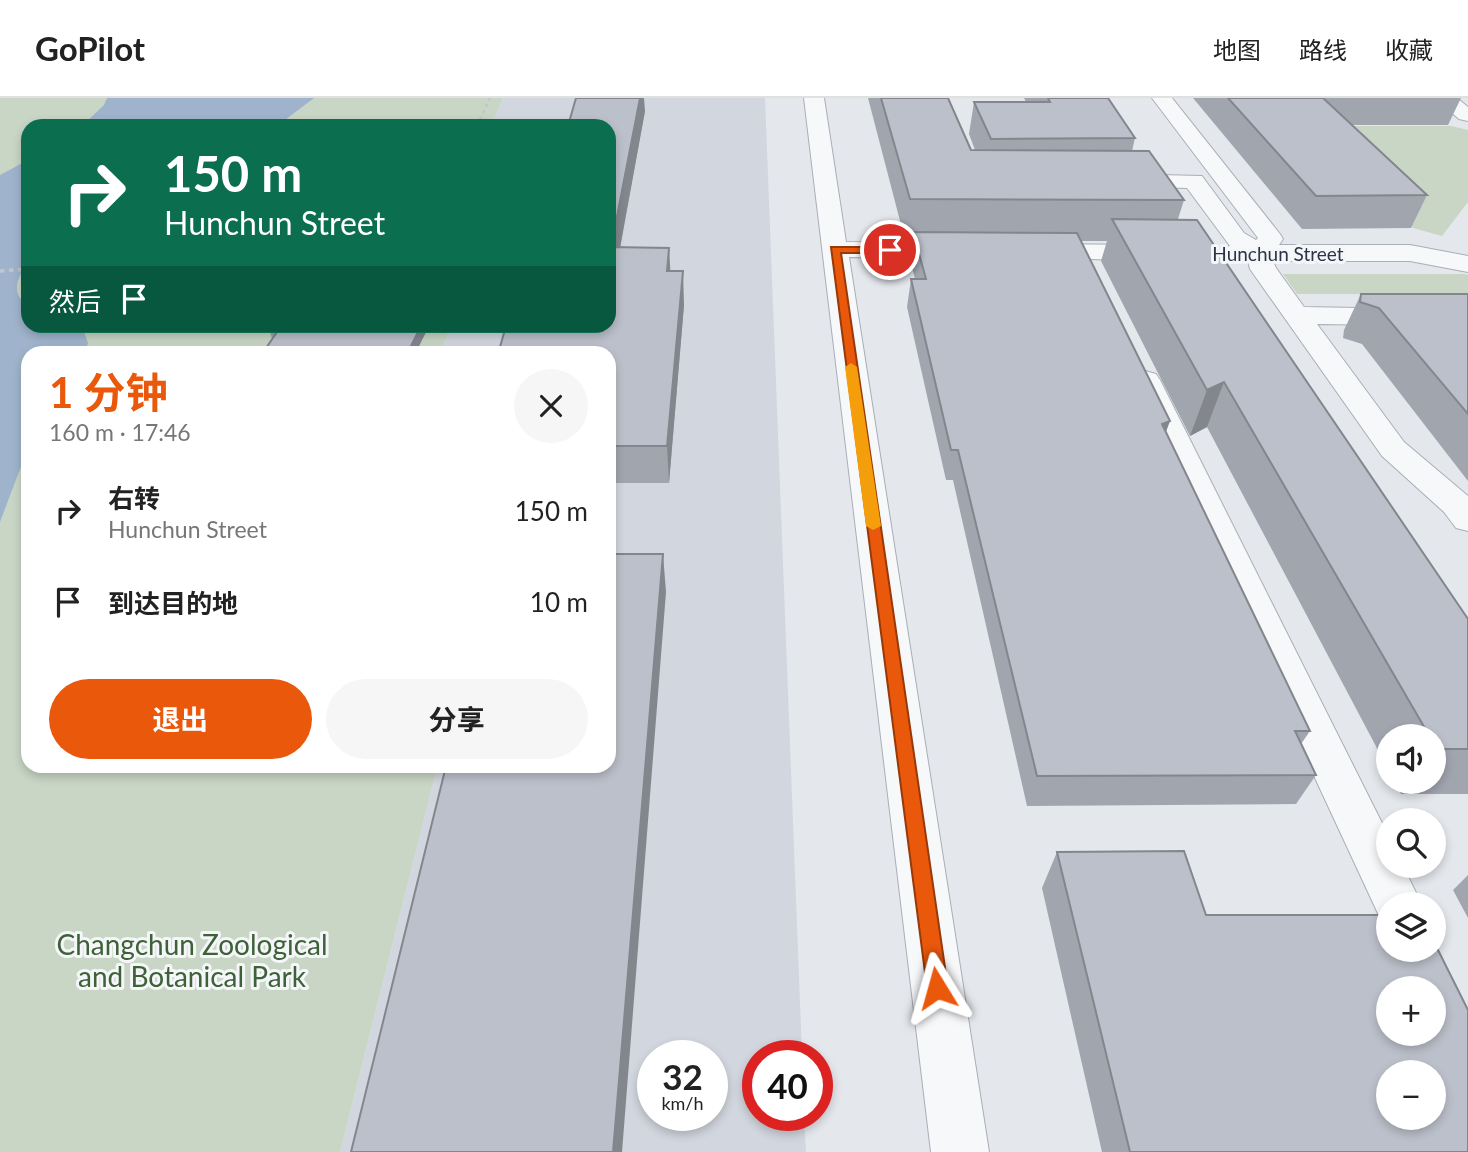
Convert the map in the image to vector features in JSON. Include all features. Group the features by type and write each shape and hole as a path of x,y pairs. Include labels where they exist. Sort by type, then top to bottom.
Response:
{"street":[{"path":"814,98 960,1152"},
{"path":"1162,98 1271,239 1258,253"},
{"path":"1445,98 1466,114"},
{"path":"1097,181 1194,181 1236,239 1258,253 1263,269 1393,449 1455,504 1468,520"},
{"path":"835,249 986,251"},
{"path":"1014,252 1177,253"},
{"path":"1083,253 1101,290"},
{"name":"Hunchun Street","path":"1204,253 1410,253 1468,264"},
{"path":"1296,315 1468,318"},
{"path":"1130,351 1392,892"}],"path":[{"path":"480,119 490,98"},
{"path":"0,271 21,270"}],"shaded area":[{"path":"503,98 765,98 801,1040 742,1040 742,1131 805,1131 806,1152 340,1152 435,773 616,773 616,346 443,346 448,333 616,333 616,119 494,119"}],"green space":[{"name":"Changchun Zoological and Botanical Park","path":"0,98 503,98 494,119 21,119 21,333 448,333 443,346 21,346 21,773 435,773 340,1152 0,1152"},
{"path":"1347,126 1451,126 1468,130 1468,202 1442,236 1413,228 1349,163"},
{"path":"1283,274 1464,274 1468,275 1468,297 1457,294 1297,294"}],"water":[{"path":"107,98 314,98 286,119 89,119 104,105"},
{"path":"21,164 21,274 17,291 21,299 21,333 84,333 88,343 87,346 21,346 21,466 0,522 0,175"}],"building":[{"path":"576,98 640,98 616,221 616,119 570,119"},
{"path":"881,98 948,98 971,150 1149,151 1184,200 910,199"},
{"path":"1048,98 1108,98 1135,138 991,139 974,102 1050,102"},
{"path":"1228,98 1323,98 1427,195 1316,196"},
{"path":"1112,219 1197,220 1468,619 1468,749 1446,749 1446,724 1422,724 1224,382 1207,390"},
{"path":"913,232 1077,233 1170,421 1162,424 1310,731 1295,731 1316,775 1037,776 958,450 951,450 911,279 926,279"},
{"path":"616,247 669,248 667,271 683,271 667,446 616,446 616,346 500,346 504,333 616,333"},
{"path":"1361,294 1468,294 1468,414 1379,308 1360,302"},
{"path":"276,333 418,333 411,346 267,346"},
{"path":"616,554 663,554 613,1152 351,1152 444,773 616,773"},
{"path":"1184,851 1206,915 1376,915 1376,962 1444,962 1468,1010 1468,1152 1130,1152 1057,852"}],"slow traffic":[{"path":"851,367 873,526"}],"route":[{"path":"890,250 835,249 937,988"}]}
